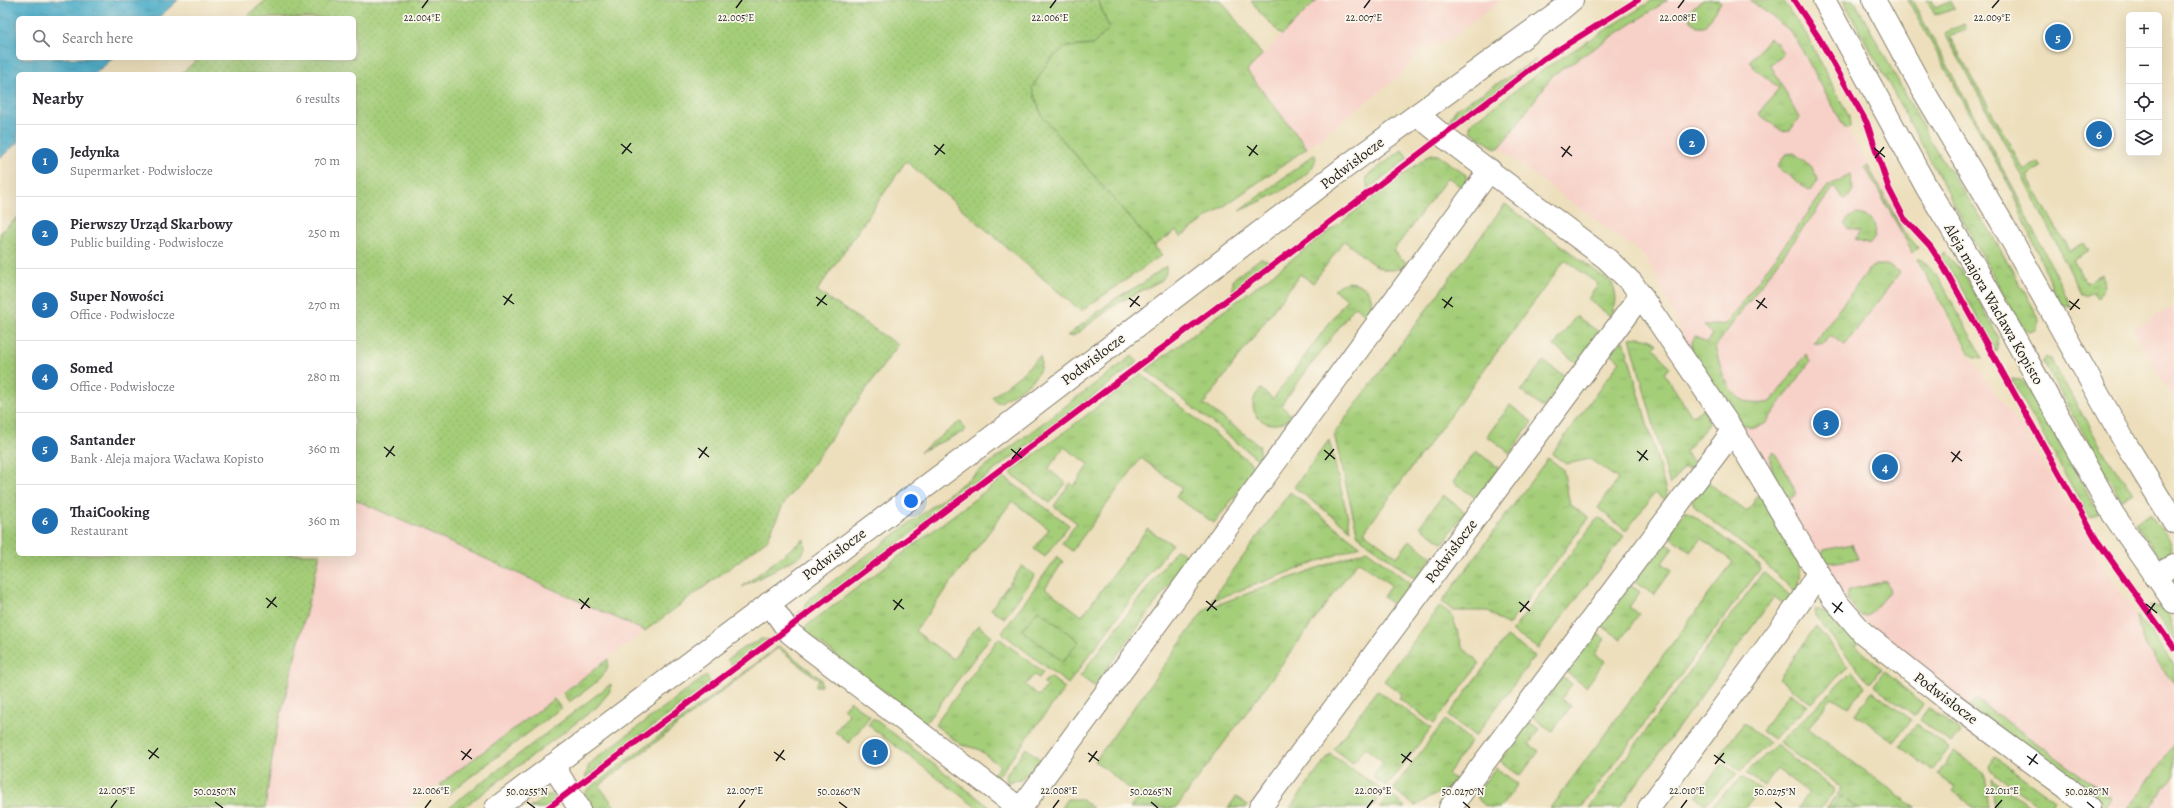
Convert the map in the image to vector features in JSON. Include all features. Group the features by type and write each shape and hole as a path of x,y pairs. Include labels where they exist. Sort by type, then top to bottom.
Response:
{"street":[{"name":"Aleja majora Wacława Kopisto","path":"1824,0 1927,188 1974,265 2113,514 2155,577 2174,602"},
{"path":"1874,0 1924,90 2001,221 2126,444 2174,522"},
{"name":"Podwisłocze","path":"496,808 768,603 984,443 1340,171 1573,2"},
{"name":"Podwisłocze","path":"1418,115 1607,259 1627,277 1641,294 1734,431 1836,602 1863,632 1953,704 2067,788 2089,808"},
{"path":"768,603 790,633 1020,808 1490,170"},
{"name":"Podwisłocze","path":"1260,808 1641,294"},
{"path":"1450,808 1734,431"},
{"path":"2155,577 2174,565"},
{"path":"1649,808 1800,602 1818,573"},
{"path":"553,765 579,808"}],"shaded area":[{"path":"1317,0 1501,0 1448,41 1422,49 1397,78 1307,148 1247,71"},
{"path":"1669,0 1749,0 1787,29 1797,41 1846,129 1884,189 1902,221 1917,262 1970,358 2026,434 2112,579 2149,634 2174,665 2174,808 2105,808 1962,702 1860,616 1849,605 1691,353 1653,269 1640,252 1546,184 1500,148 1553,75"},
{"path":"2174,306 2174,401 2133,329"},
{"path":"356,500 645,631 407,808 265,808 275,739 320,556 356,556"}],"green space":[{"path":"266,0 1098,0 1109,29 1092,45 1065,47 1048,62 1032,88 1042,116 1162,255 1081,311 906,161 817,291 898,345 783,505 767,540 645,631 356,500 356,72 183,72 197,60 356,60 356,16 247,16"},
{"path":"1098,0 1221,0 1262,55 1247,71 1307,148 1180,237 1176,231 1154,246 1042,116 1031,88 1048,62 1065,47 1092,45 1109,29"},
{"path":"1251,0 1317,0 1282,35 1261,14"},
{"path":"1653,0 1668,0 1553,75 1500,147 1496,149 1470,131 1470,124 1547,67"},
{"path":"1703,0 1719,0 1721,2 1704,27 1699,27 1690,21 1689,10"},
{"path":"1750,0 1782,0 1806,34 1849,117 1850,127 1846,130 1797,41 1788,29"},
{"path":"1843,0 1854,0 1935,149 1988,228 2038,316 2039,321 2035,330 2029,332 2021,327"},
{"path":"1908,0 1912,0 2014,190 2072,308 2061,303 2054,292 2011,189"},
{"path":"1927,0 1932,0 1935,8 1951,1 1955,9 1935,15"},
{"path":"1964,24 1966,29 1950,37 2024,170 2039,162 2042,167 2027,176 2069,251 2084,243 2089,251 2073,260 2086,283 2102,274 2105,286 2097,299 2093,293 2087,296 2081,293 2022,175 1945,33"},
{"path":"1769,38 1777,43 1783,54 1780,58 1770,64 1799,117 1790,130 1782,131 1759,114 1779,88 1753,67 1750,61"},
{"path":"1536,60 1450,126 1451,117 1456,109"},
{"path":"1402,150 1408,158 1368,189 1366,177"},
{"path":"1794,153 1811,166 1818,179 1810,191 1777,167 1786,154"},
{"path":"1315,154 1315,162 1309,171 1299,180 1272,196 1239,211"},
{"path":"1431,154 1438,155 1466,175 1466,180 1462,188 1448,177 1393,251 1407,263 1399,269 1390,270 1382,268 1366,259 1344,241 1313,283 1300,274 1204,404 1259,445 1261,456 1259,460 1146,370"},
{"path":"1868,166 1902,229 1918,248 1913,253 1865,167"},
{"path":"1850,175 1853,188 1851,195 1844,199 1834,187 1715,347 1721,370 1731,389 1737,396 1746,401 1757,403 1771,402 1806,354 1810,362 1765,424 1754,427 1740,424 1692,353 1692,342 1695,336 1706,343 1713,334 1704,326 1726,324 1828,186"},
{"path":"1505,204 1612,283 1616,300 1613,312 1610,316 1588,299 1598,284 1565,260 1364,532 1397,557 1410,540 1432,557 1416,579 1358,536 1334,434"},
{"path":"1856,214 1867,217 1874,224 1874,239 1870,244 1855,239 1860,232 1848,228 1845,224 1848,218"},
{"path":"16,219 16,556 320,556 275,739 265,808 0,808 0,233"},
{"path":"1945,253 1965,275 1999,338 1996,352 1956,278 1940,257"},
{"path":"1261,258 1271,263 1233,291 1233,279"},
{"path":"1917,259 1921,259 1939,278 1983,359 1975,358 1970,354"},
{"path":"1875,265 1887,265 1900,272 1845,345 1830,335 1823,344 1814,343 1869,269"},
{"path":"1166,266 1166,273 1162,280 1118,303 1073,336 1067,336 1116,298 1143,283"},
{"path":"1348,282 1361,285 1369,293 1371,298 1371,309 1368,316 1355,306 1281,405 1292,416 1282,423 1273,424 1265,422 1254,412 1253,404 1255,397 1261,389 1273,399 1347,299 1334,290 1341,284"},
{"path":"1576,316 1599,332 1577,363 1554,346"},
{"path":"1639,337 1650,339 1658,344 1654,347 1670,368 1664,373 1692,416 1704,408 1709,424 1685,452 1694,462 1689,469 1684,467 1670,485 1630,338"},
{"path":"1624,340 1668,499 1666,501 1655,493 1626,531 1598,508 1618,479 1590,459 1566,464 1552,454 1620,361 1609,352"},
{"path":"1040,356 1041,364 1035,377 1029,383 1001,402 996,402 992,397 1019,376"},
{"path":"1132,356 1138,362 800,617 799,612 802,611 809,599"},
{"path":"2046,357 2051,360 2108,459 2133,493 2121,500 2043,362"},
{"path":"1543,361 1566,377 1543,408 1521,391"},
{"path":"1141,374 1257,468 1214,523 1176,497 1182,488 1141,458 1072,551 1062,543 1077,523 1054,506 1070,483 1074,486 1089,464 1064,447 1048,469 1066,483 1050,503 1010,473"},
{"path":"2011,379 2021,380 2026,384 2099,513 2090,518"},
{"path":"1510,405 1532,422 1510,453 1487,436"},
{"path":"961,421 965,431 920,452"},
{"path":"1329,440 1351,530 1294,487"},
{"path":"1476,451 1499,468 1476,498 1453,482"},
{"path":"1774,452 1785,469 1797,495 1787,500 1776,478 1770,461 1770,455"},
{"path":"1548,458 1563,469 1570,505 1588,517 1587,520 1508,626 1487,611 1453,611 1442,602"},
{"path":"1004,477 1069,525 1045,557 1034,549 1049,529 1012,501 915,631 953,659 978,625 991,636 927,721 924,722 809,635 805,627"},
{"path":"1706,481 1747,512 1759,494 1789,542 1798,561 1800,575 1796,593 1755,554 1696,508 1692,501"},
{"path":"1290,492 1360,546 1211,601"},
{"path":"1443,495 1465,512 1443,543 1420,526"},
{"path":"1686,510 1760,565 1760,569 1581,808 1550,808 1733,562 1701,538 1690,552 1668,535"},
{"path":"2150,514 2169,539 2172,547 2168,555 2162,556 2157,554 2136,523"},
{"path":"1599,518 1624,536 1538,649 1512,631"},
{"path":"1147,529 1172,544 1068,684 1002,633 1057,557 1063,562 1045,588 1082,616"},
{"path":"804,539 805,548 802,555 742,587"},
{"path":"1663,541 1673,548 1662,563 1672,570 1654,595 1634,581"},
{"path":"1852,544 1858,559 1829,563 1821,561 1820,557 1824,550"},
{"path":"1177,549 1189,558 1094,686 1080,676"},
{"path":"1367,550 1411,584 1395,606 1383,597 1391,585 1358,561 1176,808 1130,808 1139,796 1095,761 1205,609"},
{"path":"1022,566 1035,575 1004,618 991,609"},
{"path":"1763,572 1792,597 1786,605 1774,597 1619,808 1589,808"},
{"path":"1886,581 1890,591 1868,616 1861,616 1846,598 1849,590"},
{"path":"1630,585 1640,592 1629,607 1639,614 1621,639 1601,625"},
{"path":"2149,605 2160,608 2168,616 2173,628 2174,640"},
{"path":"1440,606 1452,615 1463,648 1480,663 1434,724 1399,698 1402,694 1384,681"},
{"path":"1038,610 1079,641 1063,662 1022,630"},
{"path":"1814,610 1821,610 1833,616 1858,643 1855,646 1881,668 1871,682 1868,682 1815,616"},
{"path":"2138,615 2174,665 2174,683 2155,660 2144,642 2138,624"},
{"path":"1816,626 1848,667 1811,703 1779,679"},
{"path":"1595,632 1605,639 1595,654 1605,661 1586,687 1566,672"},
{"path":"1507,637 1535,656 1475,736 1448,716"},
{"path":"760,639 770,640 736,665 731,664 727,660 744,647 759,641"},
{"path":"998,639 1043,672 1039,678 1034,675 1025,685 1039,696 1047,686 1043,683 1050,677 1065,688 997,778 993,775 1000,766 978,749 961,745 935,725"},
{"path":"779,646 821,679 821,686 815,686 819,680 778,648 599,786 616,808 594,808 585,794 586,791"},
{"path":"608,659 608,665 601,678 569,702 563,693"},
{"path":"1852,671 1865,687 1848,707 1832,697 1808,729 1916,808 1827,808 1842,788 1779,743"},
{"path":"1884,671 1923,704 1916,715 1914,716 1875,687 1874,685"},
{"path":"707,675 710,684 585,778 589,765 594,760"},
{"path":"1562,677 1572,684 1561,699 1571,706 1552,732 1533,717"},
{"path":"611,684 610,691 597,707 463,808 448,808"},
{"path":"1377,690 1431,728 1388,785 1385,785 1374,778 1374,774 1383,762 1366,748 1353,763 1334,749"},
{"path":"1872,691 1911,720 1894,742 1856,714"},
{"path":"1790,693 1808,706 1773,739 1762,731"},
{"path":"554,699 561,708 448,794 440,784"},
{"path":"1976,699 2112,798 2105,807 1969,707"},
{"path":"850,701 870,716 849,743 835,732 849,714 843,709"},
{"path":"1928,707 1961,732 1951,743 1920,720"},
{"path":"873,718 991,808 977,808 868,725"},
{"path":"1445,720 1471,741 1448,774 1459,782 1415,806 1393,789"},
{"path":"1529,722 1539,729 1529,744 1539,751 1520,776 1500,761"},
{"path":"1744,723 1769,743 1740,771 1719,756"},
{"path":"1917,724 1949,748 1932,771 1900,746"},
{"path":"1776,745 1835,790 1822,808 1798,808 1809,793 1777,769 1764,786 1746,773"},
{"path":"2174,745 2174,775 2151,808 2128,808"},
{"path":"1026,748 1041,760 1021,779 1007,782 1006,775"},
{"path":"1954,751 1984,773 1989,808 1974,808 1953,791 1956,787 1938,774"},
{"path":"1330,754 1381,789 1383,792 1371,808 1290,808"},
{"path":"1995,757 2054,800 2048,808 2041,808 1990,770 1989,766"},
{"path":"1722,763 1737,774 1705,804 1696,797"},
{"path":"1496,768 1518,784 1500,808 1492,808 1485,806 1476,794"},
{"path":"1742,777 1759,790 1746,808 1716,808 1712,805"},
{"path":"1991,778 2031,808 1995,808"},
{"path":"1390,794 1406,808 1379,808"},
{"path":"548,795 552,795 556,800 545,808 530,808"},
{"path":"1842,795 1859,808 1833,808"},
{"path":"1236,797 1248,805 1246,808 1228,808"},
{"path":"1067,799 1081,799 1093,808 1061,808"}],"water":[{"path":"0,0 178,0 160,16 16,16 16,60 111,60 97,72 16,72 16,144 0,158"}],"cycle path":[{"path":"548,808 1272,266 1545,58 1638,0"},
{"path":"1794,0 1819,38 1867,123 1889,189 1904,218 1930,246 1943,266 2096,539 2174,648"}],"place":[{"name":"Santander","path":"2058,37"},
{"name":"ThaiCooking","path":"2099,134"},
{"name":"Pierwszy Urząd Skarbowy","path":"1692,142"},
{"name":"Super Nowości","path":"1826,423"},
{"name":"Somed","path":"1885,467"},
{"name":"Jedynka","path":"875,752"}]}
